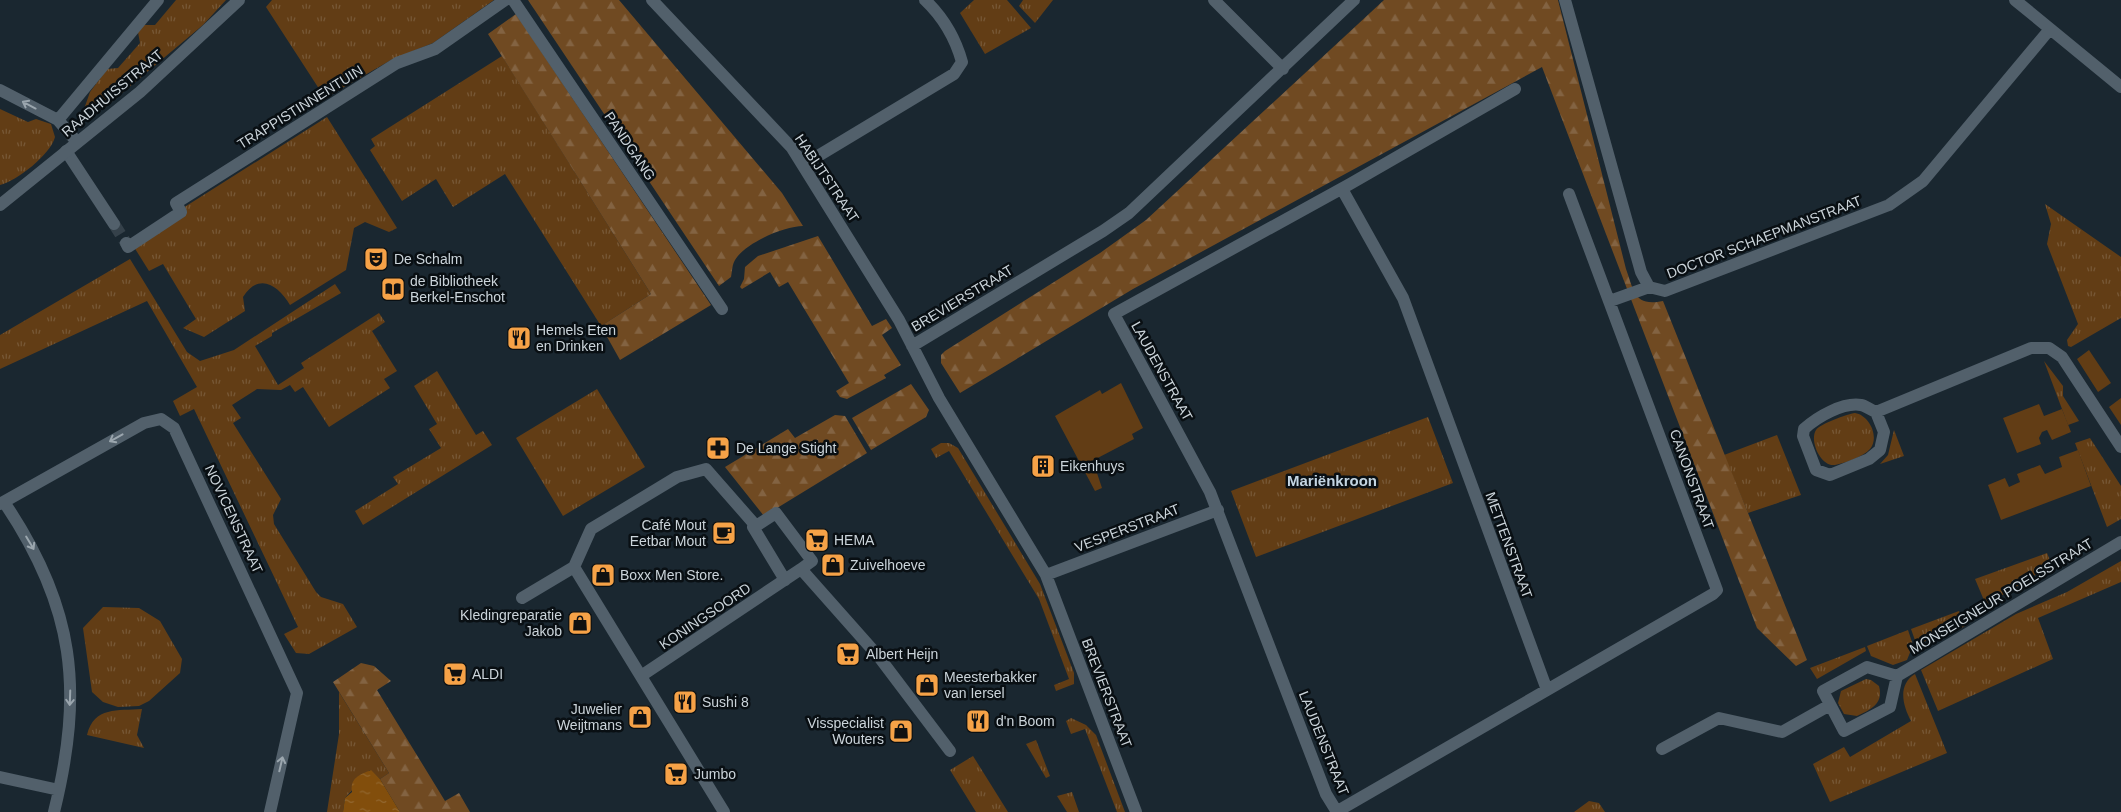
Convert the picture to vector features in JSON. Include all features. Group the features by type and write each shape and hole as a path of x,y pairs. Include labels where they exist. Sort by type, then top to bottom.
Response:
{"street":[{"name":"RAADHUISSTRAAT","path":"58,120 158,0"},
{"name":"RAADHUISSTRAAT","path":"0,205 140,92 239,0"},
{"name":"TRAPPISTINNENTUIN","path":"127,245 182,212 176,203 397,63 435,49 505,0"},
{"name":"PANDGANG","path":"513,0 722,309"},
{"name":"HABIJTSTRAAT","path":"652,0 792,148 894,312 912,346"},
{"path":"803,165 954,74 962,62 957,44 945,21 925,0"},
{"path":"1214,0 1283,69"},
{"name":"BREVIERSTRAAT","path":"1136,812 1046,574 939,398 912,346 1103,231 1129,213 1354,0"},
{"path":"1565,0 1641,272 1649,287 1610,301"},
{"path":"2015,0 2121,87"},
{"name":"DOCTOR SCHAEPMANSTRAAT","path":"1649,287 1664,291 1889,205 1923,181 2050,29"},
{"name":"LAUDENSTRAAT","path":"1336,812 1326,794 1218,510 1164,404 1114,314 1342,189 1515,89"},
{"path":"0,90 58,120 77,142"},
{"path":"66,151 114,224"},
{"name":"METTENSTRAAT","path":"1342,189 1404,298 1547,690"},
{"name":"CANONSTRAAT","path":"1547,690 1590,667 1717,590 1569,194"},
{"path":"1876,412 2031,348 2050,348 2062,357 2121,447"},
{"path":"1848,405 1863,405 1876,412 1884,432 1880,450 1870,459 1830,475 1816,470 1803,436 1804,429 1812,421 1848,405"},
{"name":"NOVICENSTRAAT","path":"2,503 144,423 161,419 174,428 297,693 270,812"},
{"path":"522,598 574,567 591,529 677,477 706,469 756,526"},
{"path":"2,503 34,548 52,590 62,622 70,687 69,737 60,790 54,812"},
{"name":"VESPERSTRAAT","path":"1046,574 1218,510"},
{"path":"785,580 753,527 776,513 812,561 801,569 879,657 950,751"},
{"name":"MONSEIGNEUR POELSSTRAAT","path":"1896,676 2121,542"},
{"path":"574,567 724,812"},
{"name":"KONINGSOORD","path":"641,676 801,569"},
{"path":"1867,667 1896,676 1890,707 1844,731 1823,691 1867,667"},
{"path":"1336,812 1547,690"},
{"path":"1662,749 1719,718 1782,732 1830,705"},
{"path":"0,777 60,790"}],"green space":[{"path":"176,0 226,0 203,25 103,109 100,106 83,112 90,92 107,69 118,68 140,43 138,32 144,25 155,25"},
{"path":"272,0 494,0 433,43 391,60 325,98 266,7"},
{"path":"528,0 619,0 782,193 803,226 785,229 764,237 745,249 734,262 731,277 719,286"},
{"path":"974,0 1007,0 1031,28 985,54 960,13"},
{"path":"1023,0 1053,0 1035,23 1019,6"},
{"path":"1384,0 1558,0 1631,284 1637,296 1646,302 1663,301 1807,660 1796,666 1757,628 1542,67 1133,289 960,393 941,363 941,355 945,351 1100,253 1146,220"},
{"path":"516,14 711,305 620,360 601,326 651,294 488,34"},
{"path":"502,56 651,294 601,326 505,174 453,207 436,179 402,201 370,150 375,146 371,139"},
{"path":"0,109 28,122 36,119 51,124 55,137 47,151 24,173 0,185"},
{"path":"327,117 397,228 389,232 365,222 354,228 346,270 290,305 274,287 262,283 249,289 243,297 245,311 204,337 183,328 196,319 163,264 149,271 134,247 183,208"},
{"path":"2045,204 2121,257 2121,318 2071,347 2068,346 2067,340 2078,324 2047,244 2051,224"},
{"path":"818,236 872,326 886,319 892,328 882,335 901,365 884,375 886,378 847,399 840,397 836,391 849,383 788,282 779,287 770,272 742,289 740,287 744,279 745,267 758,256"},
{"path":"130,259 187,352 200,361 234,350 335,284 341,293 272,333 272,336 255,346 278,385 304,368 301,363 379,313 385,322 372,331 397,371 384,379 390,388 329,427 303,387 295,392 290,385 281,390 257,389 232,405 241,418 233,423 281,499 273,515 274,524 316,592 321,597 343,604 357,627 309,654 296,653 284,634 298,627 194,409 180,416 173,401 197,387 147,301 0,369 0,335"},
{"path":"2089,350 2111,383 2098,392 2077,359"},
{"path":"2044,361 2063,386 2063,396 2079,421 2068,425"},
{"path":"437,371 476,435 483,431 492,445 363,525 355,511 398,484 393,477 441,448 429,429 437,424 414,386"},
{"path":"1121,383 1143,428 1132,434 1134,439 1090,462 1096,470 1102,488 1095,491 1055,416 1100,390 1102,394"},
{"path":"911,384 929,410 926,417 871,450 852,418"},
{"path":"597,389 645,467 563,516 516,438"},
{"path":"2121,398 2121,425 2109,407"},
{"path":"2039,404 2044,416 2062,409 2071,432 2052,440 2047,430 2042,432 2039,438 2041,444 2017,453 2003,418"},
{"path":"1855,413 1865,418 1872,427 1873,444 1867,452 1858,457 1839,464 1830,465 1821,458 1815,446 1814,435 1816,430 1834,420"},
{"path":"835,415 845,416 867,453 764,516 725,467 788,429 795,438"},
{"path":"1428,417 1453,483 1256,557 1231,491"},
{"path":"1894,430 1904,456 1880,464 1888,455"},
{"path":"1777,435 1801,495 1748,513 1724,455"},
{"path":"2090,438 2121,486 2121,519 2107,527 2075,443"},
{"path":"941,443 949,443 958,448 1040,584 1074,673 1074,684 1056,691 1054,685 1069,679 1039,599 949,451 936,458 931,449"},
{"path":"2078,450 2091,486 2001,520 1988,485 2005,478 2009,487 2020,482 2017,474 2040,465 2045,474 2062,467 2059,457"},
{"path":"2047,553 2052,565 1986,605 1975,579"},
{"path":"2121,561 2121,582 2038,618 2053,659 1938,711 1921,670 2016,614 2067,592"},
{"path":"103,607 139,608 160,621 182,659 180,673 149,701 139,706 118,707 103,702 92,692 83,628"},
{"path":"1959,611 1965,626 1958,630 1948,628 1917,646 1911,629"},
{"path":"1908,630 1914,648 1911,650 1907,660 1893,665 1871,656 1867,646"},
{"path":"1865,647 1866,651 1817,679 1810,668"},
{"path":"361,663 374,666 391,681 377,690 445,801 459,793 470,812 400,812 380,779 389,773 333,682"},
{"path":"1915,674 1947,753 1830,802 1813,764 1844,747 1850,757 1911,721 1903,696 1906,684"},
{"path":"1866,679 1879,686 1880,697 1878,702 1871,709 1857,716 1844,714 1838,703 1841,691"},
{"path":"339,692 389,773 380,779 370,770 345,798 343,812 327,812 339,734"},
{"path":"142,709 137,735 144,748 87,735 90,726 101,715 116,710"},
{"path":"1071,718 1086,725 1096,735 1125,812 1117,812 1085,729 1071,734 1066,721"},
{"path":"1036,740 1050,776 1046,778 1026,744"},
{"path":"973,756 1008,812 976,812 950,770"},
{"path":"1072,792 1079,812 1067,812 1057,796"},
{"path":"1589,801 1599,803 1605,812 1574,812"}],"water":[{"path":"371,770 380,779 400,812 343,812 345,798 352,792 354,780 359,775"}],"tunnel":[{"path":"114,224 126,243"}],"place":[{"name":"De Schalm","path":"376,259"},
{"name":"de Bibliotheek Berkel-Enschot","path":"393,289"},
{"name":"Hemels Eten en Drinken","path":"519,338"},
{"name":"De Lange Stight","path":"718,448"},
{"name":"Eikenhuys","path":"1043,466"},
{"name":"Café Mout Eetbar Mout","path":"724,533"},
{"name":"HEMA","path":"817,540"},
{"name":"Zuivelhoeve","path":"833,565"},
{"name":"Boxx Men Store.","path":"603,575"},
{"name":"Kledingreparatie Jakob","path":"580,623"},
{"name":"Albert Heijn","path":"848,654"},
{"name":"ALDI","path":"455,674"},
{"name":"Meesterbakker van Iersel","path":"927,685"},
{"name":"Sushi 8","path":"685,702"},
{"name":"Juwelier Weijtmans","path":"640,717"},
{"name":"d'n Boom","path":"978,721"},
{"name":"Visspecialist Wouters","path":"901,731"},
{"name":"Jumbo","path":"676,774"}],"district":[{"name":"Mariënkroon","path":"1332,480"}]}
